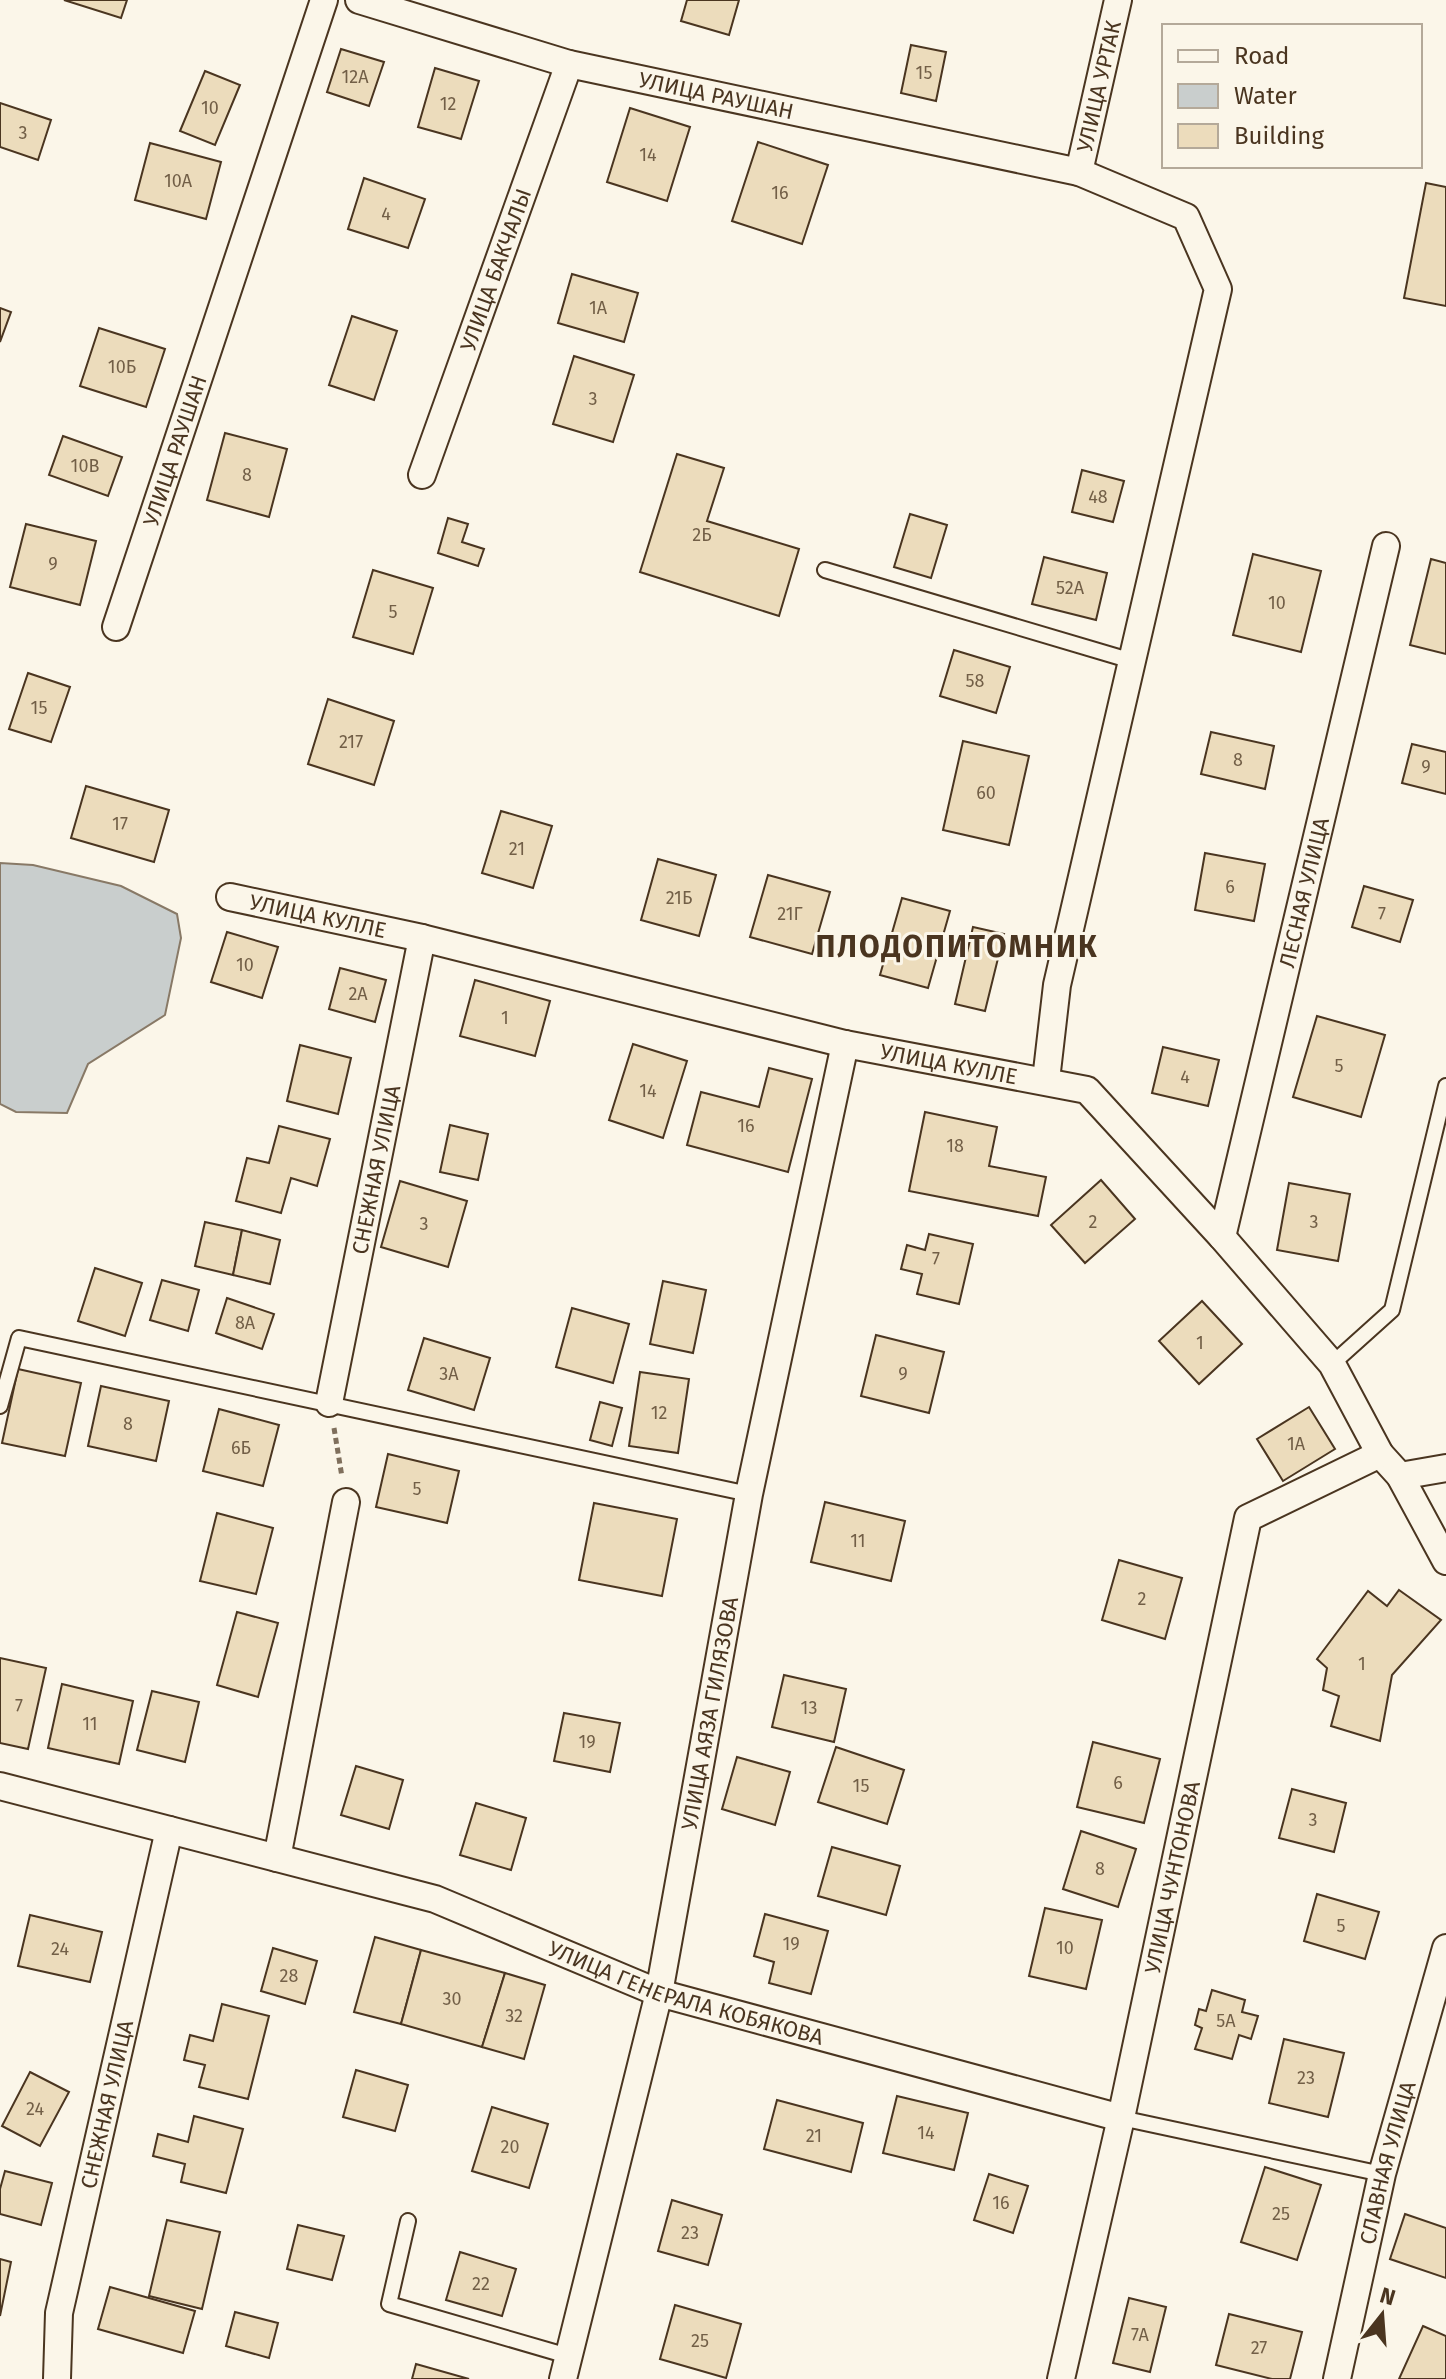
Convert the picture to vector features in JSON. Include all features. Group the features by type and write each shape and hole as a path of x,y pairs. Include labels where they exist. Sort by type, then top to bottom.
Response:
{"street":[{"name":"УЛИЦА РАУШАН","path":"116,627 324,0"},
{"name":"УЛИЦА РАУШАН","path":"359,0 569,64 1079,172 1186,217 1218,289 1057,985 1046,1080"},
{"name":"УЛИЦА УРТАК","path":"1079,172 1118,0"},
{"name":"УЛИЦА БАКЧАЛЫ","path":"422,475 569,64"},
{"name":"ЛЕСНАЯ УЛИЦА","path":"1222,1237 1386,546"},
{"name":"УЛИЦА КУЛЛЕ","path":"230,897 422,938 845,1044 1087,1090 1222,1237 1332,1364 1380,1454 1400,1476 1446,1561"},
{"name":"СНЕЖНАЯ УЛИЦА","path":"329,1403 422,938"},
{"name":"УЛИЦА АЯЗА ГИЛЯЗОВА","path":"565,2368 659,1993 749,1494 845,1044"},
{"name":"УЛИЦА ЧУНТОНОВА","path":"1061,2379 1121,2118 1248,1518 1380,1454"},
{"path":"1400,1476 1446,1468"},
{"path":"277,1858 346,1502"},
{"name":"УЛИЦА ГЕНЕРАЛА КОБЯКОВА","path":"0,1786 435,1899 659,1993 1121,2118"},
{"name":"СНЕЖНАЯ УЛИЦА","path":"57,2379 59,2313 169,1830"},
{"name":"СЛАВНАЯ УЛИЦА","path":"1337,2379 1382,2174 1446,1948"}],"lane":[{"path":"825,570 1132,661"},
{"path":"1332,1364 1392,1310 1446,1086"},
{"path":"0,1406 19,1338 749,1494"},
{"name":"УЛИЦА ГЕНЕРАЛА КОБЯКОВА","path":"1121,2118 1382,2174"},
{"path":"408,2221 389,2304 565,2368"}],"path":[{"path":"329,1403 346,1502"}],"water":[{"path":"0,863 33,865 121,886 177,914 181,938 165,1015 88,1064 67,1113 16,1112 0,1104"}],"building":[{"path":"64,0 127,0 121,18"},
{"path":"687,0 739,0 729,35 681,21"},
{"path":"911,45 946,52 936,101 901,93"},
{"path":"341,49 384,62 369,106 327,92"},
{"path":"435,68 479,81 461,139 418,127"},
{"path":"205,71 240,85 215,145 180,131"},
{"path":"0,103 51,120 38,160 0,147"},
{"path":"630,108 690,127 667,201 607,182"},
{"path":"758,142 828,165 802,244 732,221"},
{"path":"150,143 221,162 206,219 135,200"},
{"path":"364,178 425,199 408,248 348,229"},
{"path":"1426,183 1446,187 1446,306 1404,298"},
{"path":"572,274 638,293 624,342 558,323"},
{"path":"0,308 11,312 0,342"},
{"path":"352,316 397,331 374,400 329,385"},
{"path":"99,328 165,349 146,407 80,386"},
{"path":"574,356 634,375 613,442 553,424"},
{"path":"225,433 287,449 269,517 207,500"},
{"path":"63,436 122,457 108,496 49,475"},
{"path":"677,454 724,468 707,521 799,549 779,616 640,572"},
{"path":"1082,470 1124,481 1113,522 1072,512"},
{"path":"910,514 947,525 931,578 894,567"},
{"path":"448,518 468,524 462,542 484,549 478,566 438,553"},
{"path":"26,524 96,541 80,605 10,587"},
{"path":"1253,554 1321,571 1301,652 1233,635"},
{"path":"1044,557 1107,573 1096,620 1032,604"},
{"path":"1431,559 1446,563 1446,654 1410,645"},
{"path":"373,570 433,588 413,654 353,637"},
{"path":"954,650 1010,667 996,713 940,696"},
{"path":"28,673 70,687 51,742 9,729"},
{"path":"328,699 394,721 374,785 308,764"},
{"path":"1211,732 1274,746 1265,789 1201,774"},
{"path":"963,741 1029,756 1009,845 943,830"},
{"path":"1412,744 1446,752 1446,794 1402,783"},
{"path":"86,786 169,810 154,862 71,838"},
{"path":"501,811 552,826 533,888 482,873"},
{"path":"1205,853 1265,864 1254,921 1195,910"},
{"path":"658,859 716,875 699,936 641,920"},
{"path":"768,875 830,892 812,954 750,937"},
{"path":"1364,886 1413,900 1400,942 1352,927"},
{"path":"902,898 950,911 928,988 880,975"},
{"path":"973,927 1004,934 985,1011 955,1004"},
{"path":"227,932 278,947 262,998 211,982"},
{"path":"340,968 386,980 375,1022 329,1009"},
{"path":"475,980 550,1001 535,1056 460,1036"},
{"path":"1317,1016 1385,1035 1361,1117 1293,1097"},
{"path":"633,1044 687,1061 663,1138 609,1120"},
{"path":"300,1045 351,1058 338,1114 287,1101"},
{"path":"1163,1047 1219,1060 1208,1106 1152,1093"},
{"path":"769,1068 812,1079 788,1172 687,1145 701,1092 759,1107"},
{"path":"925,1112 997,1127 989,1166 1046,1177 1038,1216 909,1191"},
{"path":"450,1125 488,1134 478,1180 440,1172"},
{"path":"279,1126 330,1139 317,1186 291,1178 281,1213 236,1201 247,1158 269,1163"},
{"path":"1101,1180 1135,1219 1085,1263 1051,1225"},
{"path":"400,1181 467,1201 448,1267 381,1247"},
{"path":"1289,1183 1350,1194 1338,1261 1277,1250"},
{"path":"205,1222 242,1230 233,1275 195,1266"},
{"path":"242,1230 280,1240 270,1284 233,1275"},
{"path":"929,1234 973,1244 959,1304 917,1294 922,1274 901,1269 907,1245 925,1250"},
{"path":"95,1268 142,1283 125,1336 78,1321"},
{"path":"162,1280 199,1290 188,1331 150,1320"},
{"path":"663,1281 706,1290 693,1353 650,1344"},
{"path":"227,1298 274,1314 262,1349 216,1333"},
{"path":"1202,1301 1242,1344 1199,1384 1159,1341"},
{"path":"572,1308 629,1324 613,1383 556,1367"},
{"path":"876,1335 944,1352 929,1413 861,1396"},
{"path":"424,1338 490,1358 474,1410 408,1390"},
{"path":"18,1369 81,1383 65,1456 2,1443"},
{"path":"640,1372 689,1379 678,1453 629,1446"},
{"path":"101,1386 169,1401 156,1461 88,1446"},
{"path":"600,1402 622,1408 612,1446 590,1440"},
{"path":"1309,1407 1335,1449 1283,1481 1257,1439"},
{"path":"219,1409 279,1425 263,1486 203,1471"},
{"path":"388,1454 459,1471 447,1523 376,1507"},
{"path":"825,1502 905,1521 891,1581 811,1562"},
{"path":"594,1503 677,1519 662,1596 579,1580"},
{"path":"217,1513 273,1528 256,1594 200,1581"},
{"path":"1119,1560 1182,1578 1165,1639 1102,1620"},
{"path":"1399,1590 1441,1620 1392,1675 1380,1741 1331,1726 1339,1696 1323,1690 1327,1668 1317,1659 1368,1591 1387,1606"},
{"path":"237,1612 278,1623 258,1697 217,1685"},
{"path":"0,1658 46,1668 28,1749 0,1743"},
{"path":"784,1675 846,1689 834,1742 772,1727"},
{"path":"62,1684 133,1701 119,1764 48,1748"},
{"path":"152,1691 199,1702 185,1762 137,1750"},
{"path":"564,1713 620,1723 610,1772 554,1761"},
{"path":"1093,1742 1160,1759 1144,1823 1077,1807"},
{"path":"836,1747 904,1770 887,1824 818,1802"},
{"path":"737,1757 790,1772 775,1825 722,1809"},
{"path":"356,1766 403,1780 389,1829 341,1815"},
{"path":"1292,1789 1346,1803 1334,1852 1279,1838"},
{"path":"476,1803 526,1818 511,1870 460,1855"},
{"path":"1081,1831 1136,1849 1118,1907 1063,1889"},
{"path":"832,1847 900,1866 886,1915 818,1896"},
{"path":"1317,1894 1379,1912 1365,1959 1304,1941"},
{"path":"1045,1908 1102,1920 1086,1989 1029,1976"},
{"path":"765,1914 828,1931 811,1994 769,1983 774,1962 754,1956"},
{"path":"30,1915 102,1932 90,1982 18,1966"},
{"path":"375,1937 421,1950 401,2024 354,2012"},
{"path":"273,1948 317,1961 305,2004 261,1991"},
{"path":"421,1950 505,1973 482,2047 401,2024"},
{"path":"505,1973 545,1985 524,2059 482,2047"},
{"path":"1212,1990 1245,2000 1242,2012 1258,2016 1251,2039 1239,2035 1232,2059 1195,2049 1202,2028 1195,2025 1199,2009 1206,2011"},
{"path":"222,2004 269,2016 248,2099 199,2087 205,2065 184,2060 190,2035 213,2041"},
{"path":"1284,2039 1344,2053 1328,2117 1269,2103"},
{"path":"356,2070 408,2085 395,2131 343,2117"},
{"path":"30,2072 69,2092 40,2146 2,2126"},
{"path":"897,2096 968,2113 954,2170 883,2153"},
{"path":"777,2100 863,2123 851,2172 764,2149"},
{"path":"492,2107 548,2124 529,2188 472,2171"},
{"path":"194,2116 243,2129 226,2193 181,2182 185,2164 153,2156 158,2134 188,2142"},
{"path":"1265,2167 1321,2185 1297,2260 1241,2242"},
{"path":"5,2171 52,2183 41,2225 0,2214 0,2189"},
{"path":"989,2174 1028,2186 1013,2233 974,2220"},
{"path":"672,2200 722,2215 708,2265 658,2251"},
{"path":"1405,2214 1446,2228 1446,2278 1390,2259"},
{"path":"167,2220 220,2232 202,2309 149,2296"},
{"path":"298,2225 344,2236 332,2280 287,2269"},
{"path":"460,2252 516,2269 502,2316 446,2300"},
{"path":"0,2259 11,2262 0,2316"},
{"path":"110,2287 195,2311 183,2353 98,2329"},
{"path":"1129,2298 1166,2307 1150,2372 1113,2363"},
{"path":"675,2305 741,2324 726,2378 660,2359"},
{"path":"235,2312 278,2323 269,2358 226,2346"},
{"path":"1229,2314 1302,2332 1290,2379 1272,2379 1216,2365"},
{"path":"1423,2326 1446,2336 1446,2379 1399,2379"},
{"path":"416,2364 469,2379 412,2379"}],"district":[{"name":"ПЛОДОПИТОМНИК","path":"957,947"}]}
